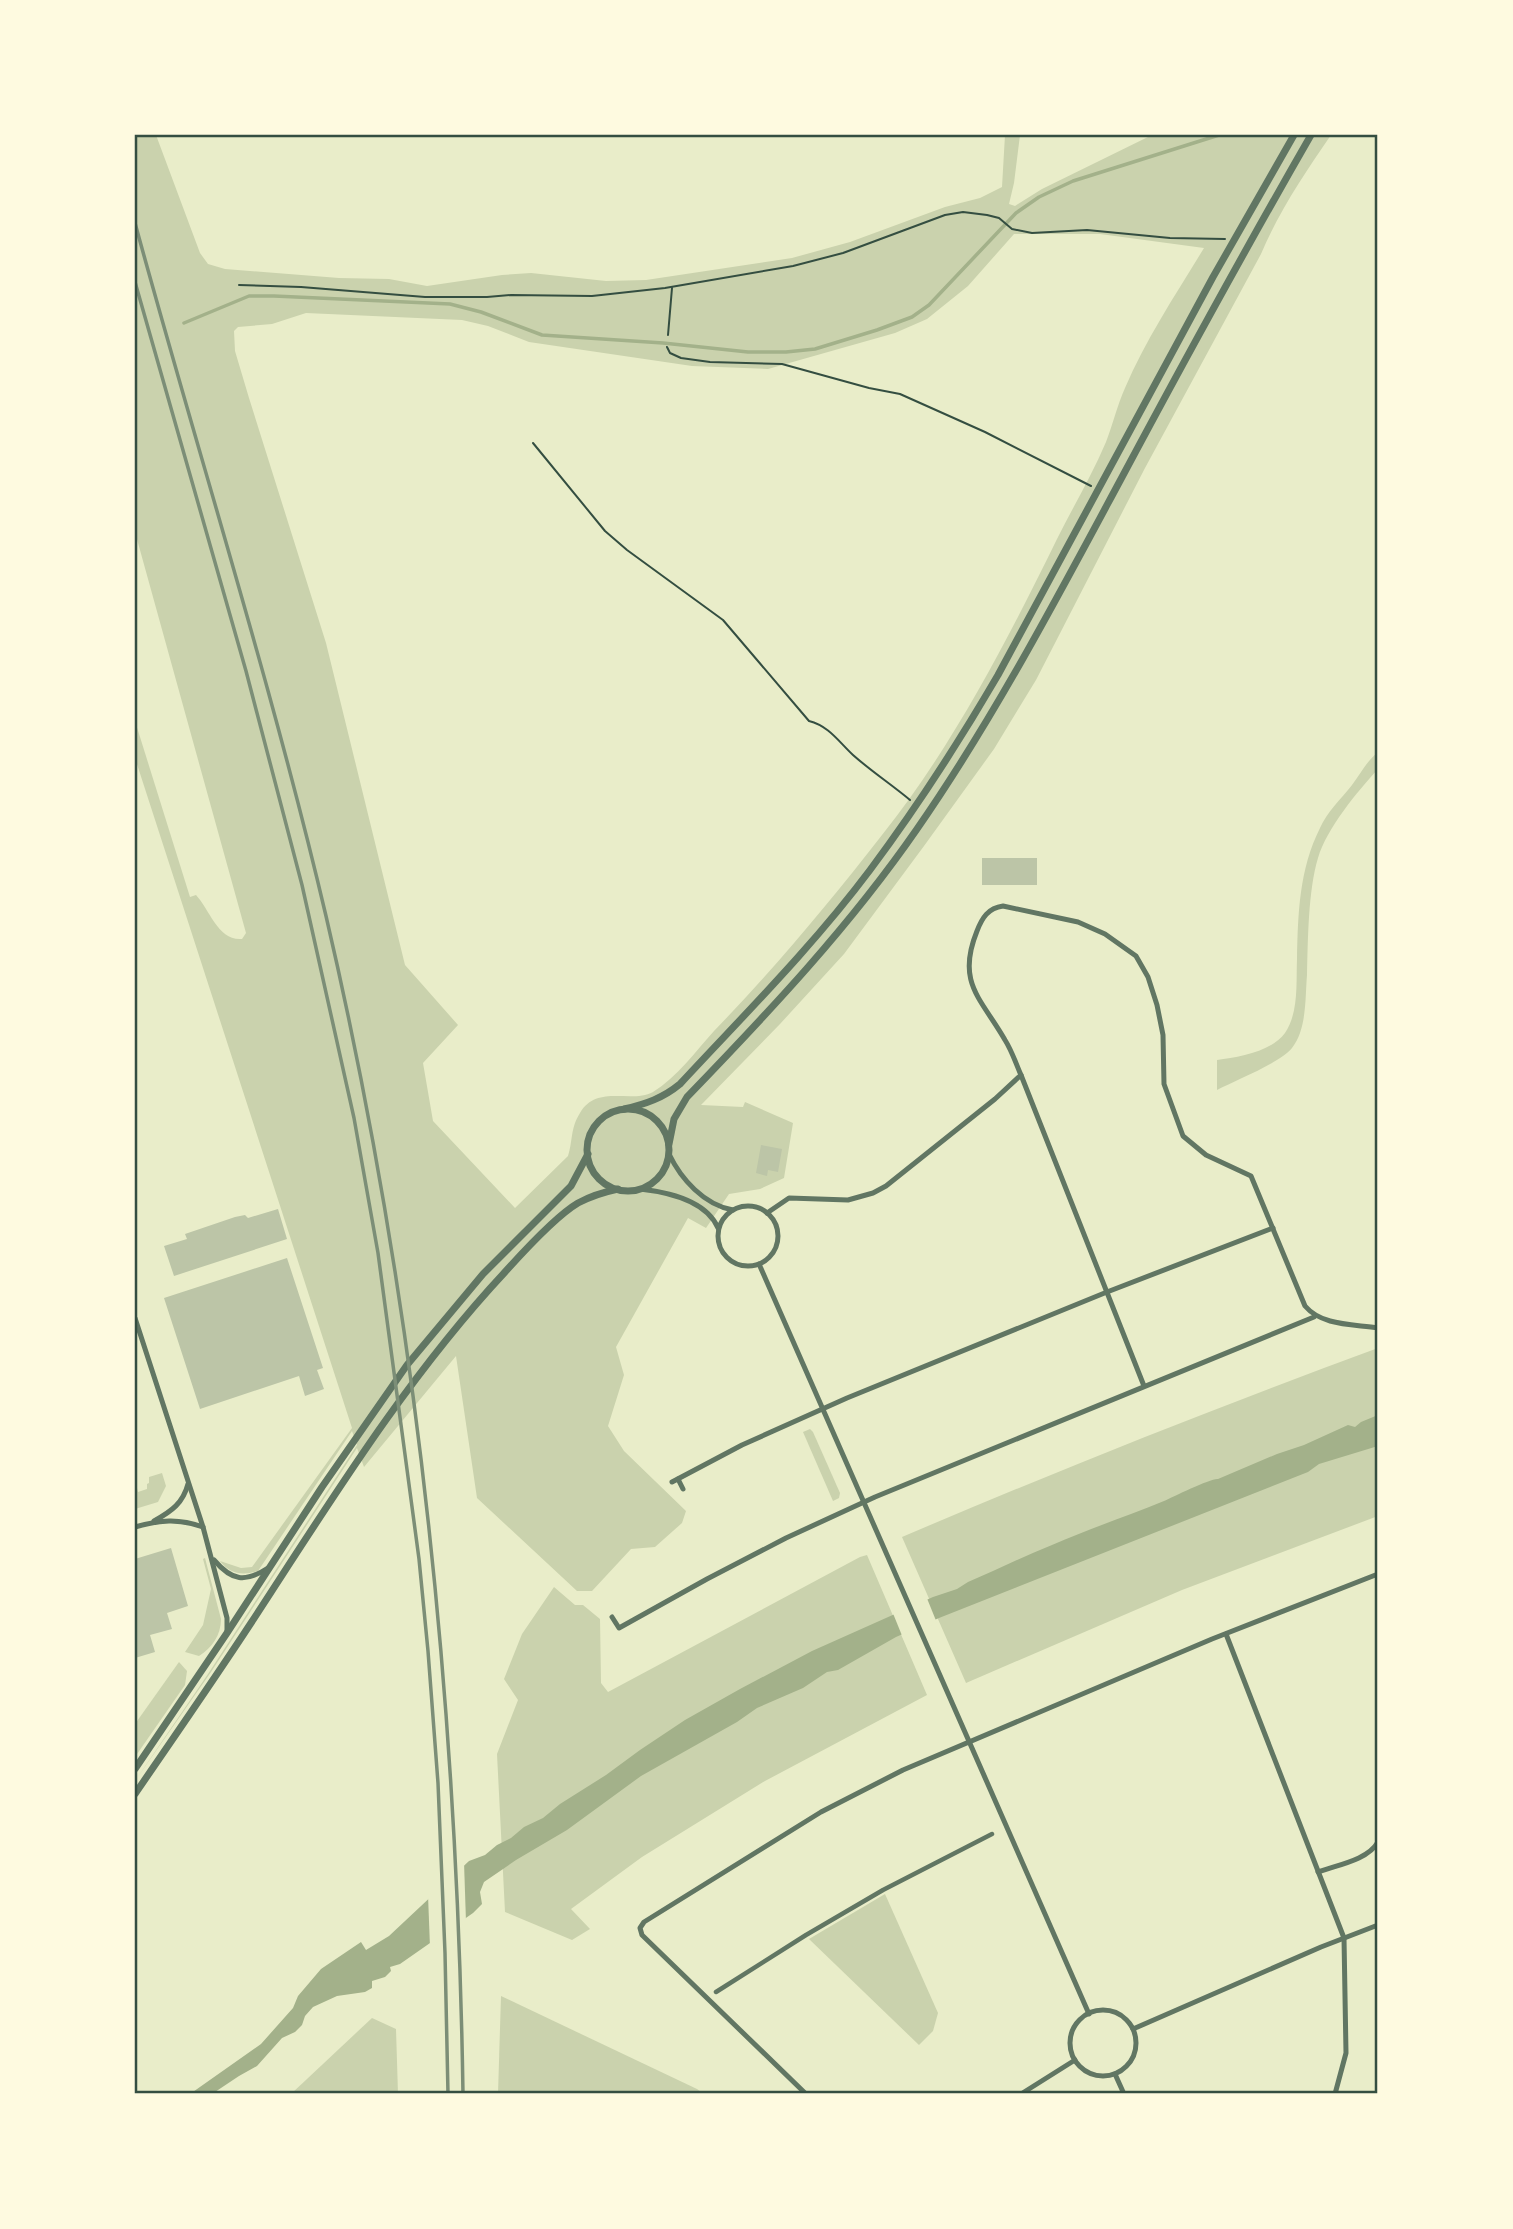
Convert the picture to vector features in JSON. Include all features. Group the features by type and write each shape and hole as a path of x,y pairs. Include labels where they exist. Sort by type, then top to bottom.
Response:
{"street":[{"path":"135,1769 335,1468 414,1356 483,1274 571,1186 587,1154 593,1129 601,1119 612,1112 661,1098 680,1084 828,921 869,871 916,806 998,675 1234,240 1294,135"},
{"path":"640,1189 651,1184 666,1166 674,1119 687,1097 798,978 864,900 917,830 980,733 1026,654 1192,345 1311,135"},
{"path":"1144,1386 1021,1075 1006,1042 974,991 969,974 971,946 981,919 991,909 1003,906 1078,922 1105,934 1136,956 1148,977 1157,1005 1163,1035 1164,1084 1183,1136 1206,1155 1251,1176 1305,1306 1314,1317"},
{"path":"767,1213 789,1198 848,1200 886,1186 1021,1075"},
{"path":"624,1109 648,1114 665,1132 669,1144"},
{"path":"587,1154 597,1176 618,1189"},
{"path":"669,1154 687,1182 725,1209 750,1206 767,1213 773,1219 778,1237 772,1254 759,1264 748,1266 731,1261 719,1247 719,1228 726,1215 733,1210"},
{"path":"135,1794 344,1482 443,1342 505,1271 559,1218 572,1207 595,1195 618,1189 640,1189 666,1192 682,1198 712,1217 719,1228"},
{"path":"683,1489 675,1480 742,1445 822,1409 1107,1292 1273,1228"},
{"path":"759,1264 1089,2014"},
{"path":"612,1618 619,1628 774,1543 863,1502 1314,1317 1348,1325 1378,1328"},
{"path":"135,1318 202,1527 227,1618 227,1633"},
{"path":"152,1522 178,1506 188,1483"},
{"path":"135,1527 152,1522 184,1520 202,1527"},
{"path":"211,1558 223,1572 239,1578 257,1575 271,1566"},
{"path":"806,2094 651,1945 642,1935 640,1928 645,1922 821,1812 903,1770 1226,1634 1378,1574"},
{"path":"1226,1634 1343,1938 1346,2053 1335,2094"},
{"path":"716,1993 806,1935 883,1890 992,1834"},
{"path":"1318,1872 1364,1855 1372,1851 1378,1842"},
{"path":"1133,2029 1378,1925"},
{"path":"1109,2011 1119,2014 1133,2029 1136,2039 1131,2060 1115,2074 1097,2076 1081,2067 1075,2060 1070,2046 1073,2030 1089,2014 1109,2011"},
{"path":"1021,2094 1075,2060"},
{"path":"1115,2074 1124,2094"}],"path":[{"path":"239,285 439,298 592,296 673,287 793,266 843,253 946,215 972,212 999,218 1018,230 1032,233 1087,230 1170,238 1234,240"},
{"path":"668,335 673,287"},
{"path":"667,347 670,353 681,358 710,362 782,364 900,394 985,432 1099,490"},
{"path":"533,443 605,531 723,620 809,721 820,724 835,735 853,754 916,806"}],"shaded area":[{"path":"135,135 156,135 200,253 208,264 225,269 389,279 427,286 531,273 606,281 646,280 792,258 850,242 945,207 980,198 1002,187 1005,135 1020,135 1009,204 1015,206 1042,189 1152,135 1331,135 1276,223 1036,680 994,749 844,954 701,1105 743,1107 745,1102 793,1123 784,1178 760,1189 729,1194 706,1228 688,1218 616,1347 624,1375 608,1426 624,1451 686,1511 682,1523 655,1547 631,1549 592,1591 577,1591 477,1498 456,1356 364,1467 357,1448 211,1672 135,1781 357,1445 352,1431 258,1571 237,1573 220,1561 241,1568 252,1567 352,1428 135,758 135,721 190,897 196,895 215,923 227,935 242,939 246,933 135,532","holes":["1014,234 1100,234 1204,248 1142,352 1122,395 1095,467 998,654 955,729 908,801 842,886 780,960 686,1063 653,1092 635,1096 605,1097 587,1104 575,1124 568,1156 515,1208 433,1121 423,1063 458,1025 405,965 326,643 235,351 234,331 238,327 272,324 306,313 462,320 488,326 529,342 692,366 768,369 895,333 927,319 968,286"]},
{"path":"1378,752 1378,769 1335,823 1318,858 1310,900 1304,1013 1297,1040 1286,1054 1278,1059 1217,1090 1217,1060 1244,1055 1272,1045 1285,1033 1289,1025 1296,997 1299,909 1313,844 1326,816"},
{"path":"1378,1348 1378,1516 1182,1590 966,1683 902,1537 1139,1440"},
{"path":"1378,1415 1378,1446 1319,1464 1308,1472 939,1618 896,1637 838,1670 827,1672 803,1688 757,1708 641,1776 567,1830 484,1882 480,1892 482,1904 473,1913 400,1964 390,1967 391,1971 385,1977 372,1981 372,1988 365,1992 337,1996 313,2007 305,2016 302,2025 282,2038 257,2066 212,2094 190,2094 261,2044 293,2008 298,1996 321,1969 361,1942 366,1950 389,1936 469,1861 485,1855 524,1827 543,1818 685,1720 812,1651 933,1597 957,1589 1080,1533 1304,1445 1348,1425 1355,1427"},
{"path":"810,1429 840,1493 839,1498 833,1501 803,1432"},
{"path":"162,1473 166,1486 158,1502 135,1509 135,1488 138,1492 147,1489 149,1477"},
{"path":"867,1555 927,1695 765,1781 642,1857 571,1909 590,1929 572,1940 505,1912 497,1754 518,1700 504,1679 522,1634 554,1587 575,1605 583,1605 600,1619 601,1683 608,1692"},
{"path":"205,1558 221,1619 215,1640 199,1656 185,1652 203,1625 211,1589 203,1559"},
{"path":"179,1662 187,1671 185,1685 135,1757 135,1724"},
{"path":"885,1894 938,2013 933,2031 919,2045 809,1939"},
{"path":"501,1996 697,2089 704,2094 498,2094"},
{"path":"372,2018 396,2029 398,2094 291,2094"}],"pier":[{"path":"926,1596 937,1623 903,1638 892,1611"},
{"path":"464,1862 466,1922 430,1947 428,1895"}],"building":[{"path":"982,858 1037,858 1037,885 982,885"},
{"path":"761,1145 782,1149 778,1172 768,1170 767,1176 756,1173"},
{"path":"278,1209 287,1239 174,1276 164,1246 187,1239 185,1234 235,1217 245,1215 248,1218"},
{"path":"287,1258 323,1368 317,1370 324,1389 305,1396 299,1376 200,1409 164,1298"},
{"path":"171,1548 188,1606 167,1613 172,1629 150,1635 155,1652 135,1658 135,1559"}],"waterway":[{"path":"184,323 249,296 274,296 450,304 481,312 542,335 748,352 815,349 912,317 929,305 1016,213 1039,197 1073,181 1219,135"}],"railway":[{"path":"135,223 305,829 357,1061 385,1207 426,1501 441,1649 452,1797 463,2094"},
{"path":"135,282 246,671 302,885 354,1118 378,1253 419,1559 428,1651 438,1783 448,2094"}]}
